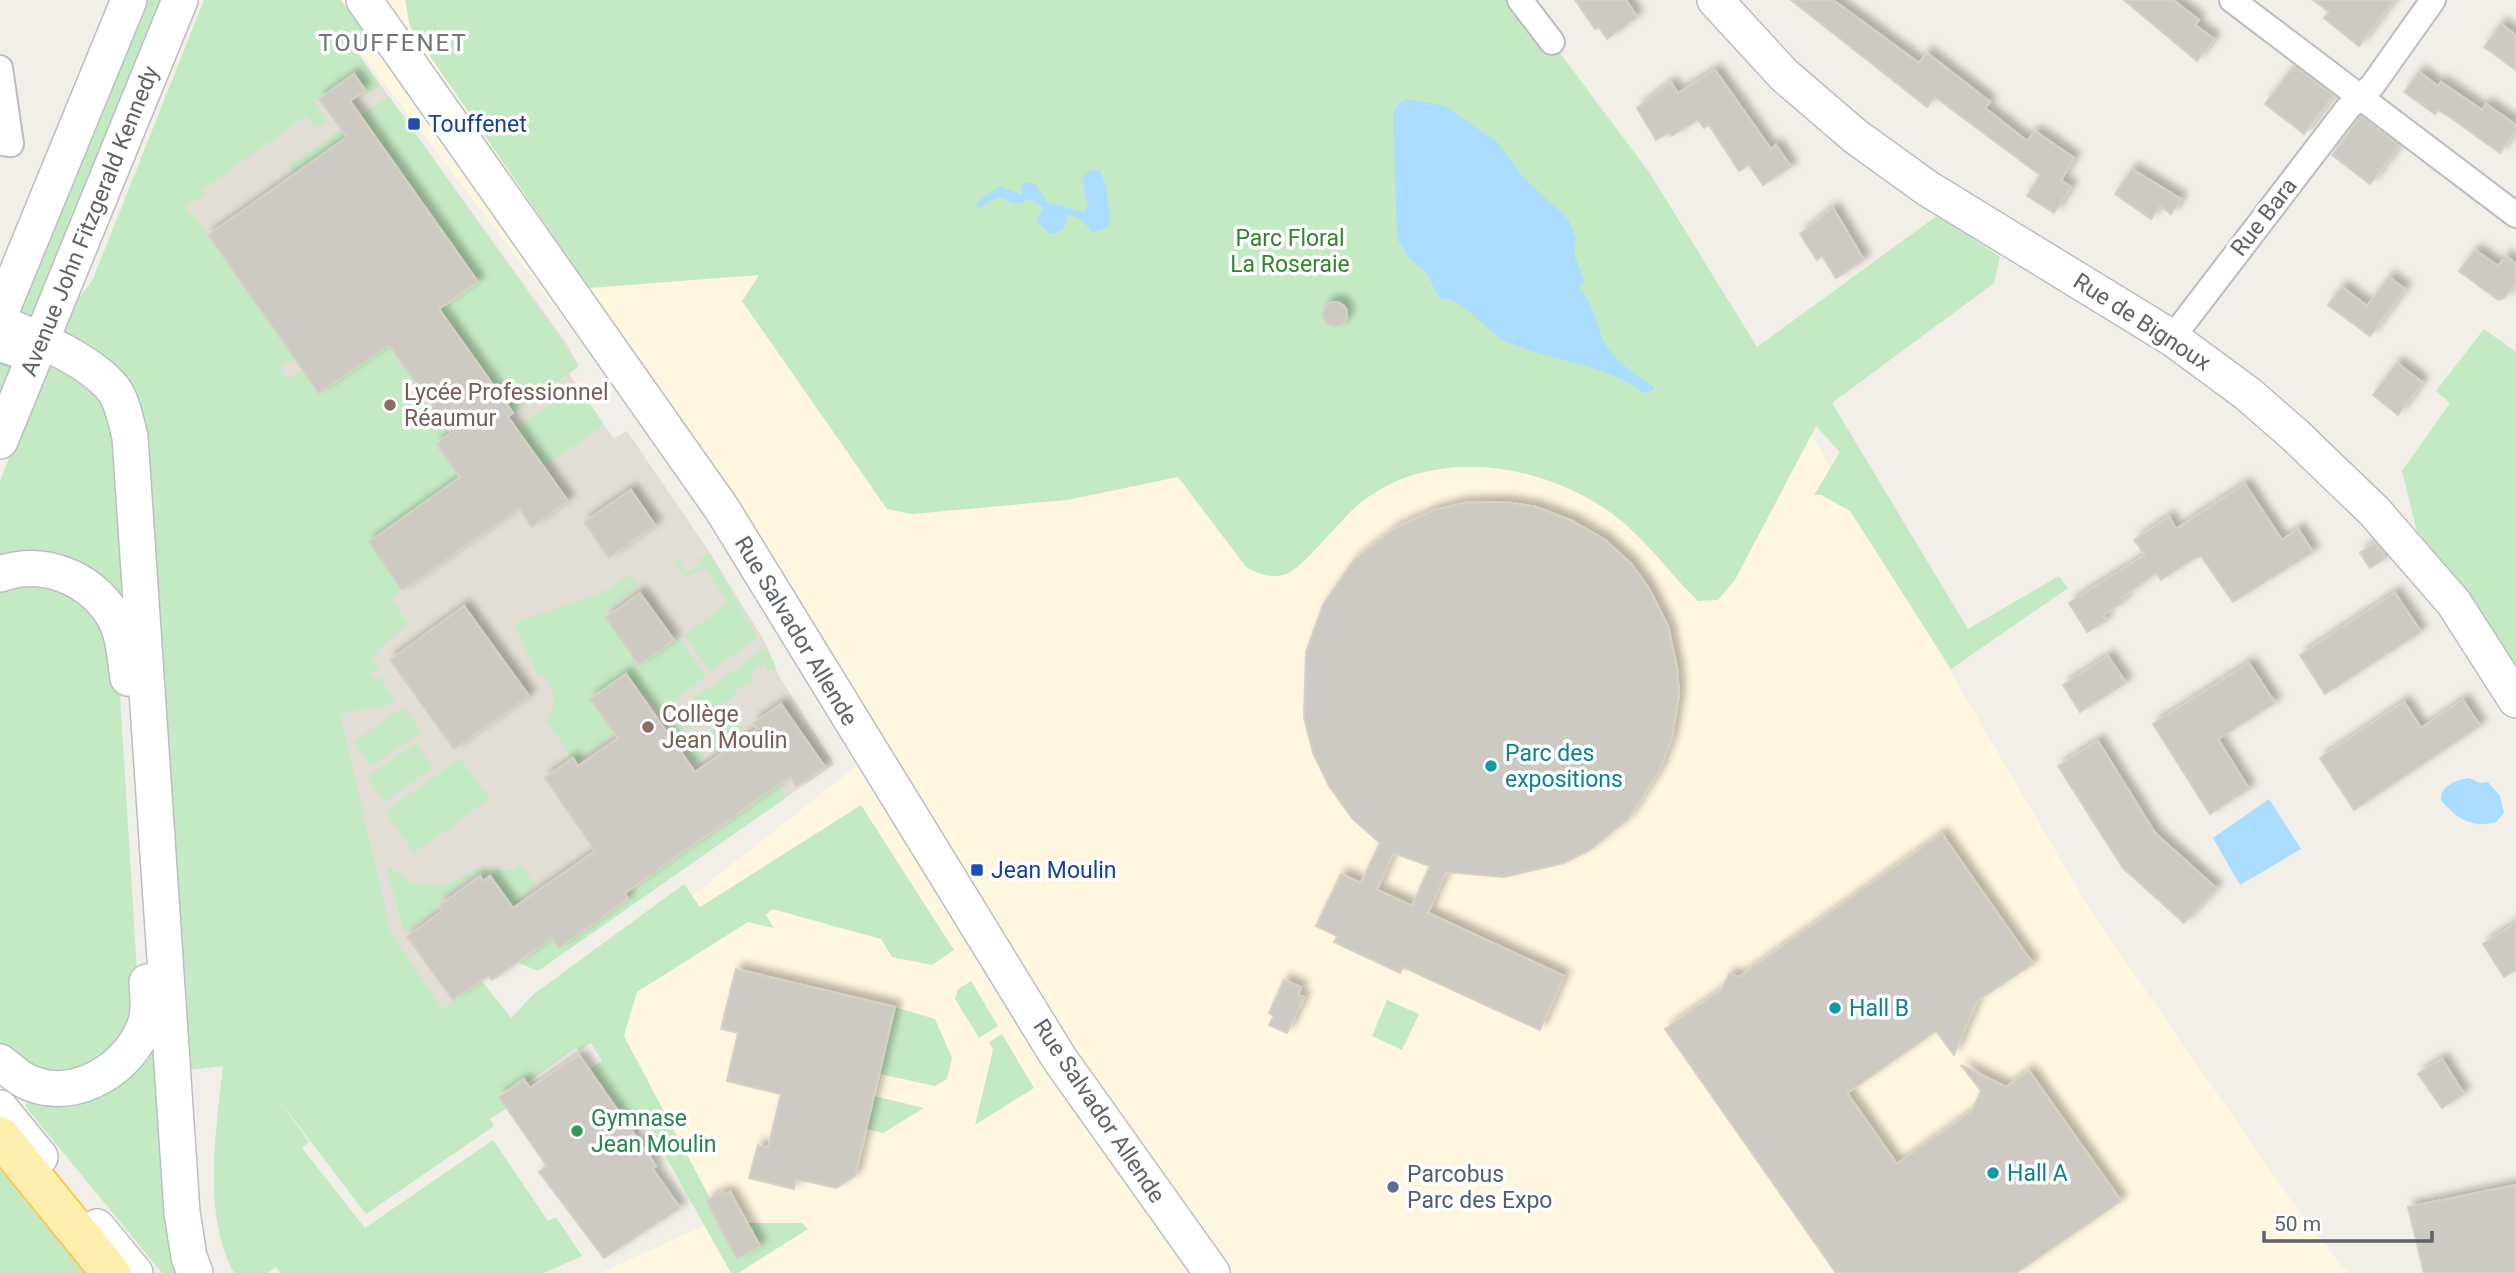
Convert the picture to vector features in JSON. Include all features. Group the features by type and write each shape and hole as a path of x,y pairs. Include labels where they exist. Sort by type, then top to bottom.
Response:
{"main road":[{"name":"Avenue John Fitzgerald Kennedy","path":"0,314 129,0"},
{"name":"Avenue John Fitzgerald Kennedy","path":"0,441 180,0"},
{"name":"Rue Salvador Allende","path":"364,0 722,509 1059,1058 1212,1273"},
{"name":"Rue de Bignoux","path":"1715,0 1784,75 1855,136 1927,188 2172,338 2248,394 2374,512 2454,603 2516,700"},
{"path":"0,323 37,351 81,364 113,390 130,437 182,1212 188,1257 195,1273"},
{"path":"0,574 14,569 43,568 68,574 96,594 114,617 124,647 130,703 149,1004 145,1028 130,1056 109,1073 80,1086 56,1089 23,1080 0,1062"},
{"path":"0,1108 135,1273"},
{"path":"0,1136 111,1273"}],"street":[{"path":"1520,0 1552,42"},
{"path":"2232,0 2516,215"},
{"name":"Rue Bara","path":"2172,338 2358,97 2372,86 2433,0"},
{"path":"0,68 10,144 0,143"},
{"path":"0,349 37,351"}],"shaded area":[{"path":"321,0 1145,0 1795,407 2092,913 2302,1216 2348,1273 601,1273 705,1225 572,990 886,743"},
{"path":"356,51 566,343 579,366 569,374 614,439 627,431 710,553 765,642 778,674 834,764 787,797 778,786 625,894 628,899 559,948 533,951 492,980 488,976 442,1010 286,1022 172,183"}],"green space":[{"path":"138,0 165,0 36,325 14,320"},
{"path":"204,0 341,0 367,37 356,51 380,85 367,94 353,74 314,102 327,121 316,128 306,116 202,190 205,195 186,205 189,214 192,213 206,231 295,358 279,368 287,380 303,369 320,393 389,345 451,433 436,444 459,477 369,542 402,590 391,599 408,623 371,657 379,669 370,673 375,680 380,677 395,700 388,705 340,713 391,933 442,1009 482,981 511,1018 534,994 684,884 700,907 861,805 954,950 932,965 892,957 881,939 772,909 766,915 774,928 748,922 637,992 624,1036 712,1202 708,1205 737,1258 747,1223 802,1223 808,1229 738,1273 731,1273 647,1123 636,1133 591,1069 602,1061 591,1043 579,1051 576,1048 528,1082 523,1077 498,1096 506,1109 490,1119 494,1126 366,1214 279,1100 309,1142 302,1148 365,1228 493,1140 548,1221 556,1217 582,1256 544,1273 280,1273 276,1267 267,1273 234,1273 224,1250 218,1225 214,1171 223,1066 180,1071 137,417 63,340 68,314 93,279"},
{"name":"Parc Floral La Roseraie","path":"405,0 1520,0 1649,172 1757,347 1938,215 2000,257 1994,283 1832,403 1968,629 2059,576 2068,588 1951,669 1850,511 1821,495 1814,495 1840,452 1816,426 1735,580 1718,600 1698,601 1618,518 1576,492 1513,471 1481,467 1448,468 1417,474 1387,486 1359,504 1293,570 1275,576 1260,574 1246,567 1178,477 1067,500 912,514 887,509 742,301 759,275 589,288 410,27"},
{"path":"389,96 579,366 513,413 439,309 478,281 366,124 294,174 287,164 299,159"},
{"path":"2484,329 2516,352 2516,673 2419,540 2402,471 2450,403 2436,391"},
{"path":"0,354 17,359 0,414"},
{"path":"54,361 114,407 133,615 0,562 0,481 45,367"},
{"path":"577,385 604,425 543,467 516,428"},
{"path":"710,553 757,638 710,671 684,635 728,602 705,568 686,577 673,560 677,558 687,572 701,564 698,559"},
{"path":"631,575 638,586 603,612 639,664 678,637 706,676 660,712 626,674 590,699 615,734 576,763 546,721 553,708 551,687 543,676 536,672 515,627 519,621 600,593"},
{"path":"23,579 86,599 118,663 138,988 131,1028 86,1073 39,1074 0,1050 0,586"},
{"path":"767,647 776,668 768,671 764,664 753,670 751,684 739,687 730,700 717,705 709,719 672,736 662,721"},
{"path":"404,707 421,732 371,766 354,741"},
{"path":"732,715 742,728 693,762 684,750"},
{"path":"416,743 433,768 384,802 367,777"},
{"path":"460,758 490,799 414,853 385,812"},
{"path":"778,785 787,797 538,971 519,963 534,951 497,897 503,892 490,873 484,877 477,873 437,902 439,908 404,933 387,869 390,867 412,884 447,885 475,870 514,870 520,865 536,885 522,896 559,948 628,899 625,893"},
{"path":"971,981 998,1026 979,1038 955,999 958,989"},
{"path":"1387,1000 1419,1014 1402,1050 1372,1036"},
{"path":"895,1007 935,1019 952,1058 947,1079 935,1086 880,1074"},
{"path":"153,1025 182,1273 162,1273 25,1106 35,1094"},
{"path":"1002,1034 1034,1088 975,1125 993,1050 989,1042"},
{"path":"874,1096 924,1108 883,1133 866,1129"},
{"path":"0,1166 87,1273 0,1273"}],"water":[{"path":"1407,99 1445,106 1498,143 1523,177 1568,219 1576,238 1574,253 1584,281 1578,287 1588,300 1607,347 1628,369 1654,387 1654,391 1644,393 1613,375 1509,343 1459,304 1439,298 1427,274 1409,258 1397,239 1393,114 1397,105"},
{"path":"1092,169 1100,171 1102,176 1110,222 1109,227 1092,232 1082,220 1068,214 1063,230 1050,234 1037,222 1043,207 1030,199 1019,204 997,197 978,209 976,203 1000,186 1022,195 1021,186 1027,182 1035,184 1047,202 1084,212 1088,205 1081,178"},
{"path":"2469,778 2480,783 2488,782 2500,796 2504,813 2496,822 2472,823 2459,817 2441,800 2446,787"},
{"path":"2269,799 2301,849 2240,885 2213,838"}],"building":[{"path":"1575,0 1626,0 1637,17 1607,39 1599,27 1595,29"},
{"path":"1791,0 1833,0 1919,63 1927,53 1990,102 1985,108 2027,141 2035,131 2074,158 2061,180 2071,187 2054,213 2027,196 2040,175 1935,97 1927,107"},
{"path":"2124,0 2173,0 2199,20 2195,25 2214,39 2197,61"},
{"path":"2313,0 2394,0 2359,46 2324,18 2329,12"},
{"path":"2501,24 2516,35 2516,70 2484,47"},
{"path":"2294,66 2333,95 2304,134 2265,104"},
{"path":"1715,70 1771,149 1776,145 1791,167 1763,185 1749,165 1739,171 1709,125 1704,128 1698,120 1671,136 1668,133 1656,140 1637,108 1671,83 1678,93"},
{"path":"2419,72 2438,86 2441,82 2482,110 2486,104 2516,125 2516,130 2500,153 2451,118 2438,110 2435,114 2404,92"},
{"path":"354,74 365,90 350,101 478,282 439,309 513,413 508,417 568,501 532,527 519,508 402,590 369,542 460,477 436,444 451,433 389,345 319,393 208,235 347,137 319,99"},
{"path":"2361,116 2399,146 2370,184 2332,155"},
{"path":"2132,169 2181,199 2171,214 2160,206 2151,219 2115,194"},
{"path":"1833,208 1864,260 1836,278 1822,256 1817,260 1800,234"},
{"path":"2475,250 2498,266 2506,256 2516,264 2516,283 2504,298 2498,300 2459,271"},
{"path":"2389,277 2405,289 2370,336 2328,305 2342,287 2367,306"},
{"path":"1335,302 1344,305 1347,314 1344,323 1335,326 1326,323 1323,314 1326,305"},
{"path":"2397,363 2422,382 2398,415 2373,395"},
{"path":"2245,484 2282,540 2298,529 2313,552 2233,602 2201,556 2195,558 2161,580 2156,573 2122,598 2124,602 2103,615 2106,621 2087,632 2069,603 2145,555 2134,540 2169,517 2176,529"},
{"path":"631,490 655,525 609,558 584,522"},
{"name":"Parc des expositions","path":"1505,502 1536,507 1572,521 1605,540 1631,564 1648,587 1668,626 1677,668 1679,695 1672,737 1660,769 1629,818 1590,850 1564,863 1504,877 1446,872 1428,913 1564,976 1540,1030 1403,967 1400,973 1334,942 1337,936 1316,926 1341,874 1361,883 1380,843 1352,818 1329,786 1313,753 1304,718 1306,652 1323,605 1354,560 1395,528 1435,510 1463,503","holes":["1393,853 1430,866 1412,906 1377,890"]},
{"path":"2375,543 2384,553 2384,559 2370,568 2360,553"},
{"path":"640,593 674,640 639,665 606,618"},
{"path":"2395,593 2421,632 2325,694 2300,655"},
{"path":"464,606 529,696 454,749 390,660"},
{"path":"2108,656 2126,683 2080,712 2063,685"},
{"path":"2249,663 2275,703 2218,739 2249,789 2210,814 2153,724"},
{"path":"626,674 695,772 757,729 753,723 781,704 825,767 796,786 790,777 625,893 628,899 559,948 551,938 492,980 489,976 453,1000 407,937 442,911 439,906 480,876 483,881 490,876 513,908 595,851 545,778 573,758 578,766 618,738 590,699"},
{"path":"2463,700 2480,726 2354,810 2320,758 2404,702 2421,728"},
{"path":"2098,741 2155,833 2216,888 2184,923 2123,868 2058,766"},
{"path":"1942,834 2033,964 1977,1001 1954,1055 1936,1031 1847,1093 1897,1164 1972,1111 1981,1091 1961,1065 2006,1087 2029,1071 2121,1201 2016,1273 1836,1273 1665,1029 1721,990 1729,974 1739,977"},
{"path":"2516,923 2516,970 2504,977 2483,944"},
{"path":"736,969 895,1007 855,1176 836,1188 796,1179 794,1189 749,1178 758,1145 768,1148 781,1094 727,1081 738,1033 721,1029"},
{"path":"1284,980 1301,987 1298,995 1304,997 1287,1033 1269,1025 1274,1016 1269,1013"},
{"name":"Gymnase Jean Moulin","path":"579,1055 656,1166 652,1168 680,1208 604,1258 539,1172 547,1166 499,1097 524,1080 530,1088"},
{"path":"2442,1059 2464,1094 2442,1108 2418,1074"},
{"path":"2516,1185 2516,1273 2424,1273 2408,1207"},
{"path":"723,1192 725,1195 730,1192 760,1246 737,1259 706,1201"}],"place":[{"name":"Touffenet","path":"414,124"},
{"name":"Lycée Professionnel Réaumur","path":"390,405"},
{"name":"Collège Jean Moulin","path":"648,727"},
{"name":"Parc des expositions","path":"1491,766"},
{"name":"Jean Moulin","path":"977,870"},
{"name":"Hall B","path":"1835,1008"},
{"name":"Gymnase Jean Moulin","path":"577,1131"},
{"name":"Hall A","path":"1993,1173"},
{"name":"Parcobus Parc des Expo","path":"1393,1187"}],"district":[{"name":"TOUFFENET","path":"393,43"}]}
